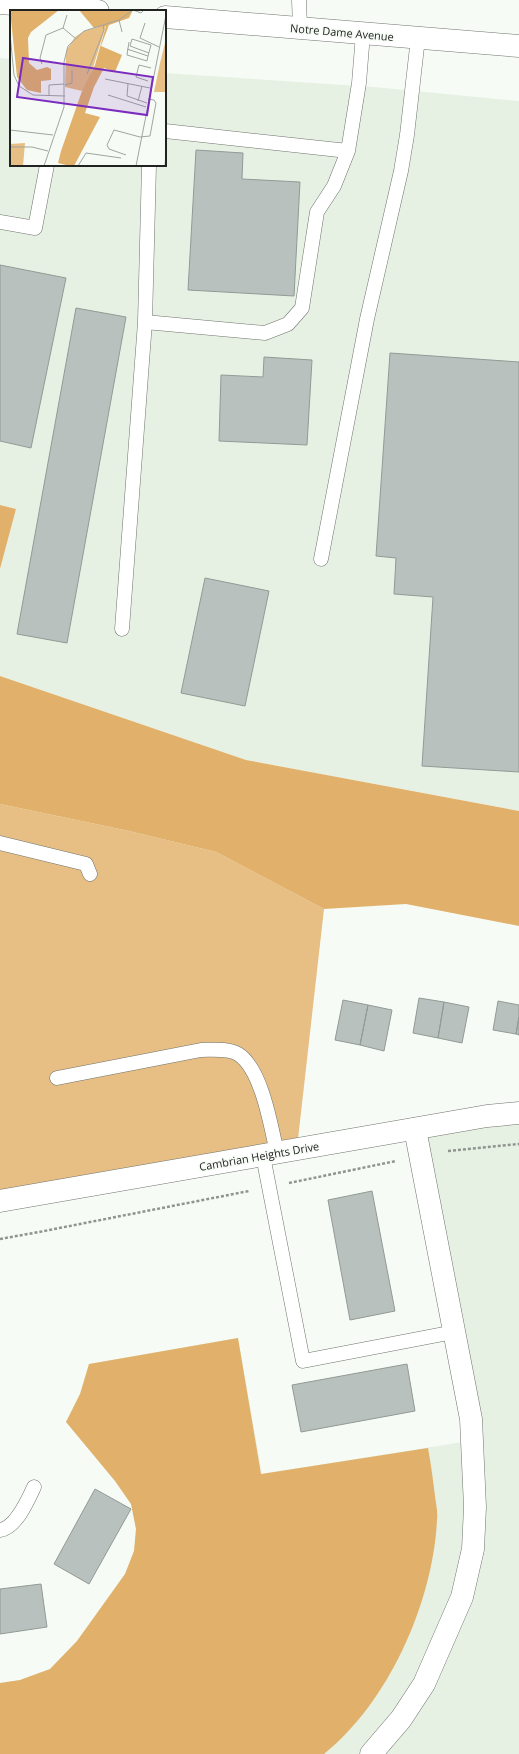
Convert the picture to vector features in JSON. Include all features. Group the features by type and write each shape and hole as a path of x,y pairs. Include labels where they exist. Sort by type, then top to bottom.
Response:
{"street":[{"path":"0,3 86,10"},
{"name":"Notre Dame Avenue","path":"166,16 363,34 519,46"},
{"name":"Cambrian Heights Drive","path":"0,1201 487,1116 519,1113"},
{"path":"371,1754 400,1719 424,1684 462,1597 473,1549 475,1507 471,1419 415,1129"}],"lane":[{"path":"299,0 300,28"},
{"path":"145,322 265,333 288,324 302,308 317,212 334,186 348,152 359,83 363,34"},
{"path":"321,559 367,319 402,164 407,135 418,38"},
{"path":"166,131 348,152"},
{"path":"0,222 35,228 47,166"},
{"path":"122,629 145,322 149,166"},
{"path":"0,843 86,864 90,874"},
{"path":"57,1078 201,1050 222,1050 238,1054 252,1069 262,1090 270,1154 302,1361 454,1332"},
{"path":"0,1530 5,1529 20,1514 34,1487"}],"shaded area":[{"path":"0,58 10,59 10,166 166,166 166,73 374,87 519,101 519,811 246,760 0,676 0,569 16,509 0,505"},
{"path":"0,505 16,509 0,569"},
{"path":"0,676 246,760 519,811 519,926 406,904 324,909 216,852 129,831 0,804"},
{"path":"0,804 129,831 216,852 324,909 297,1148 0,1199"},
{"path":"519,1112 519,1754 0,1754 0,1683 20,1680 50,1669 77,1641 125,1574 134,1551 136,1529 131,1504 115,1481 66,1422 80,1394 89,1364 238,1338 262,1474 475,1440 417,1126"},
{"path":"238,1338 261,1474 428,1448 437,1514 434,1551 427,1584 417,1616 387,1679 369,1707 347,1732 324,1754 0,1754 0,1683 20,1680 50,1669 77,1641 125,1574 134,1551 136,1529 131,1504 115,1481 66,1422 80,1394 89,1364"}],"building":[{"path":"196,150 243,153 242,179 300,182 294,296 188,290"},
{"path":"0,265 66,278 31,448 0,441"},
{"path":"76,308 126,317 67,643 17,634"},
{"path":"390,353 519,362 519,772 422,766 433,597 394,594 396,558 376,556"},
{"path":"264,357 312,360 307,445 219,441 221,375 263,377"},
{"path":"205,578 269,591 245,706 181,693"},
{"path":"419,998 444,1002 438,1038 413,1033"},
{"path":"343,1000 368,1005 360,1045 335,1040"},
{"path":"498,1001 519,1005 519,1017 516,1034 493,1030"},
{"path":"444,1002 469,1007 462,1043 438,1038"},
{"path":"368,1005 392,1010 384,1051 360,1045"},
{"path":"519,1017 519,1035 516,1034"},
{"path":"372,1191 395,1311 350,1320 328,1200"},
{"path":"407,1364 415,1411 301,1432 292,1385"},
{"path":"95,1489 131,1509 89,1584 54,1564"},
{"path":"41,1584 47,1627 0,1634 0,1589"}]}
